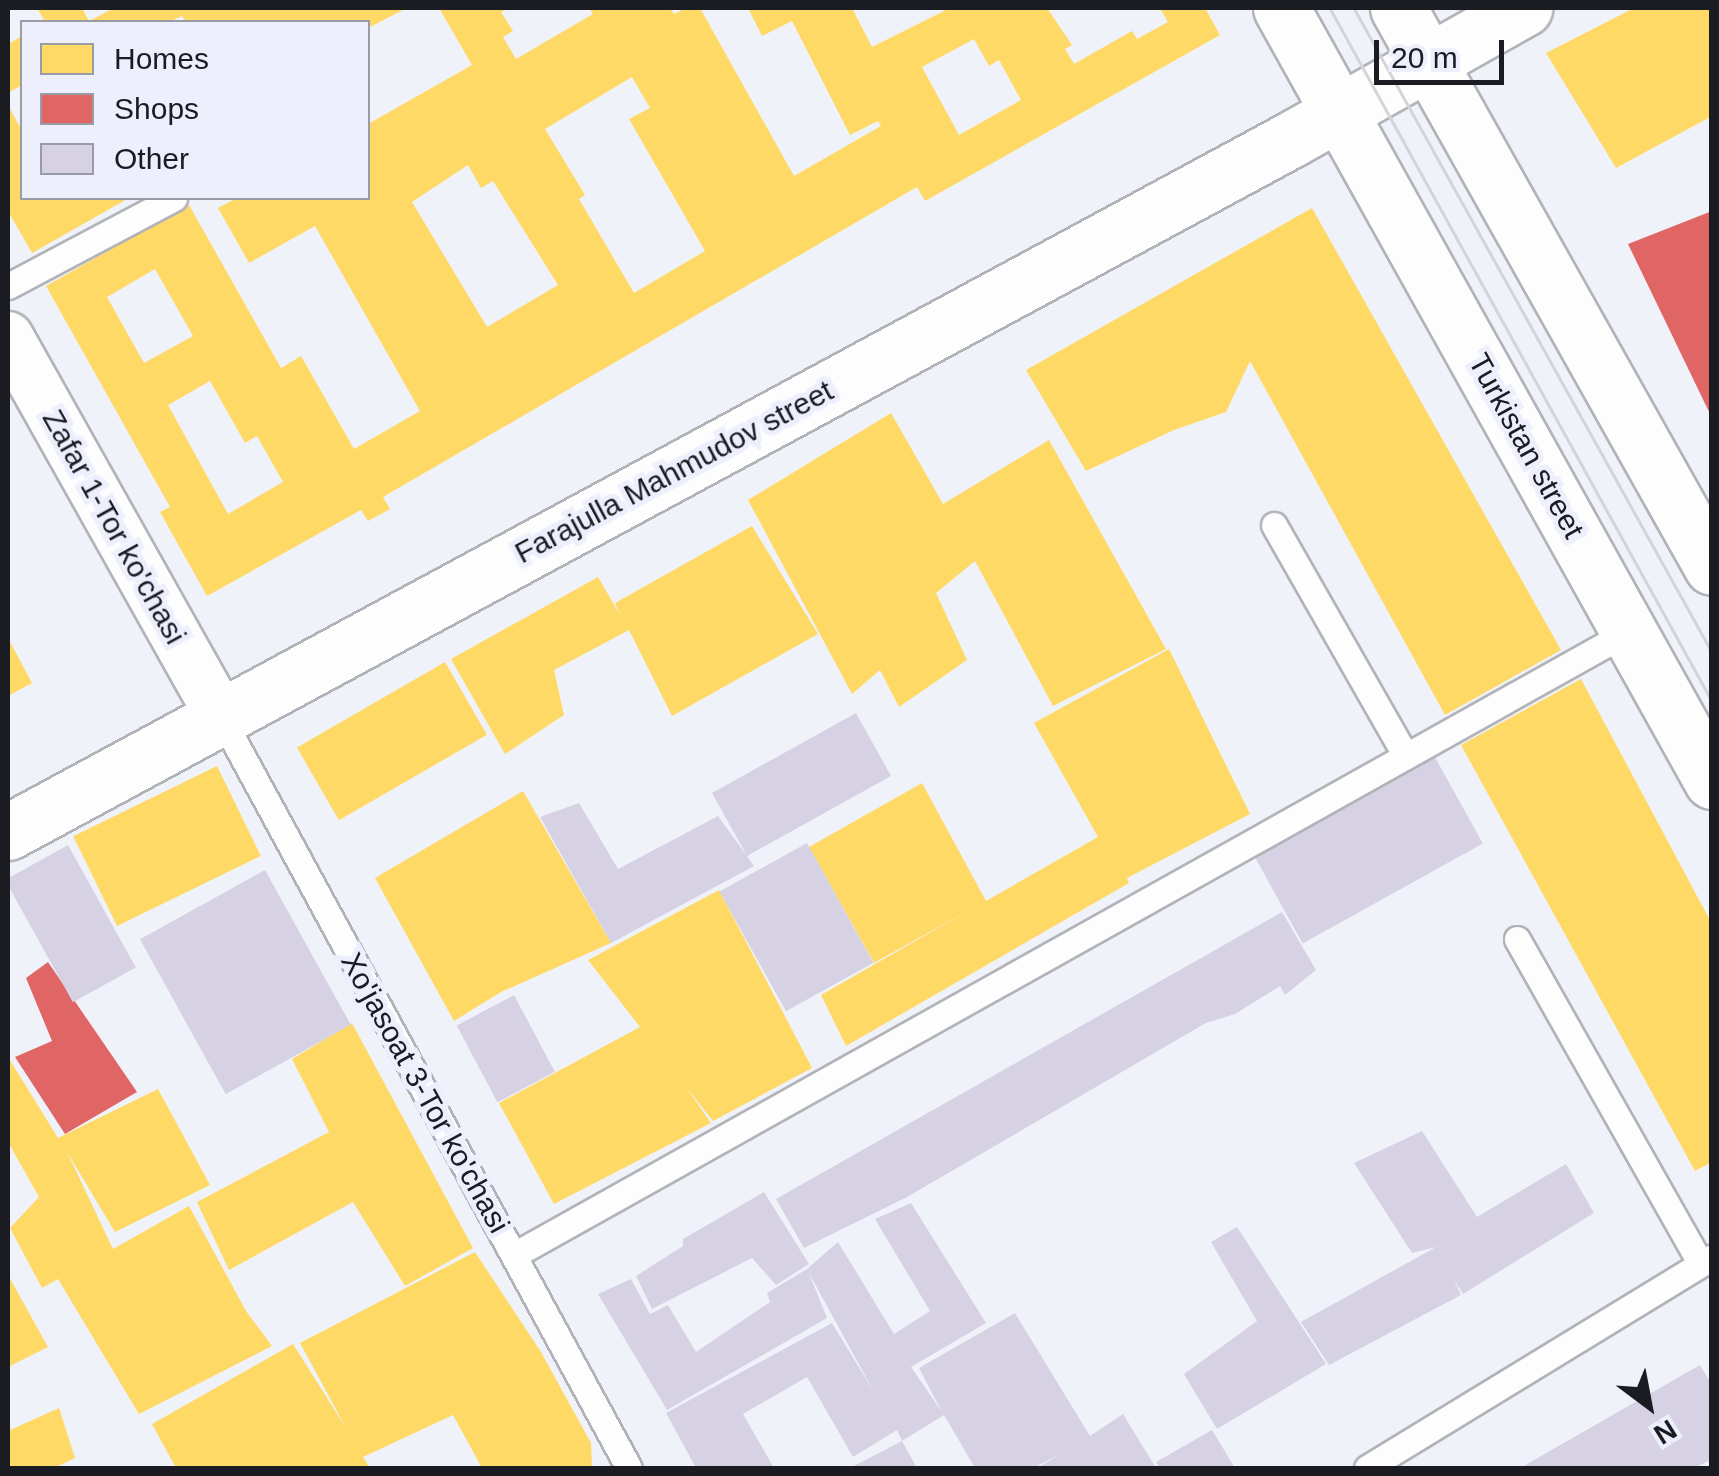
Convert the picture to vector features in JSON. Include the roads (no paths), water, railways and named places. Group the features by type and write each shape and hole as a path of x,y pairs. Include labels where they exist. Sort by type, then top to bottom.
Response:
{"main road":[{"name":"Turkistan street","path":"1281,8 1712,781"},
{"path":"1398,8 1712,567"},
{"path":"1429,61 1524,8"},
{"name":"Farajulla Mahmudov street","path":"8,832 1429,61"}],"street":[{"name":"Zafar 1-Tor ko'chasi","path":"8,337 220,717"}],"lane":[{"path":"8,286 170,200"},
{"path":"1274,526 1406,756"},
{"path":"514,1256 1628,632"},
{"name":"Xo'jasoat 3-Tor ko'chasi","path":"220,717 629,1468"},
{"path":"1367,1468 1706,1260 1517,939"}],"tram line":[{"path":"1330,8 1712,701"},
{"path":"1354,8 1712,652"}]}
